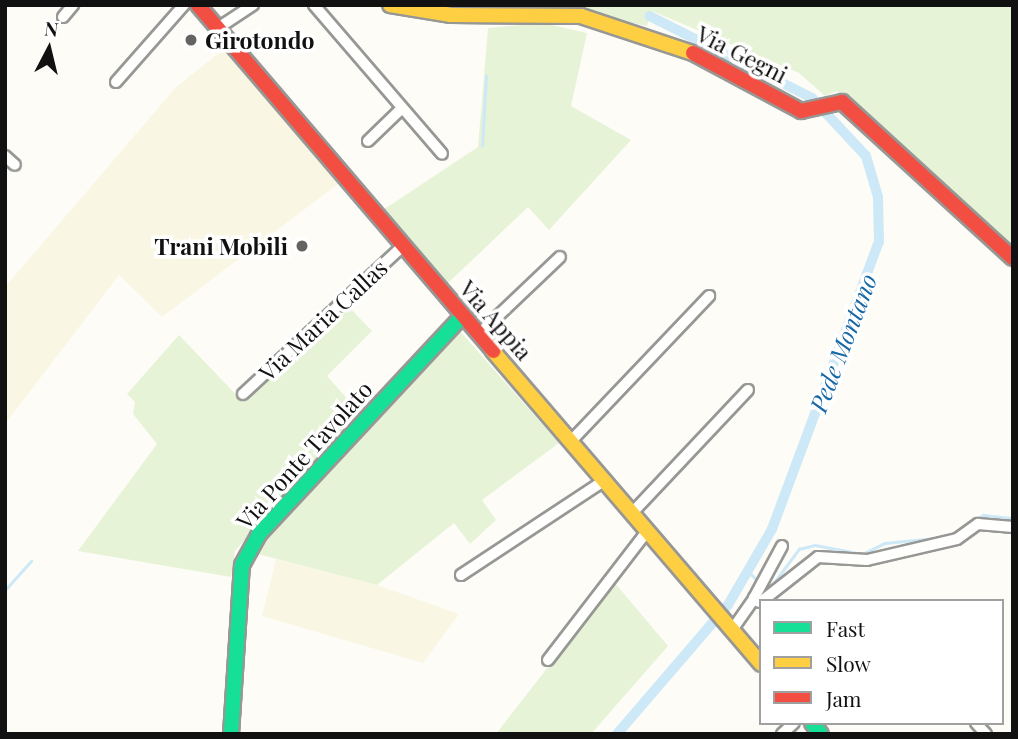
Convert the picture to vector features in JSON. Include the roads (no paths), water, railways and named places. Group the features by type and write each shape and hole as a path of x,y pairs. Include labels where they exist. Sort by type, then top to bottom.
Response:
{"street":[{"path":"63,17 74,5"},
{"path":"116,82 184,5"},
{"name":"Via Appia","path":"198,5 759,662"},
{"path":"219,28 253,5"},
{"path":"314,5 442,155"},
{"name":"Via Gegni","path":"390,5 451,15 581,16 715,61 812,112 836,100 1013,258"},
{"path":"368,141 402,108"},
{"path":"5,156 15,165"},
{"name":"Via Maria Callas","path":"243,394 403,246"},
{"path":"478,335 560,257"},
{"path":"572,440 709,296"},
{"name":"Via Ponte Tavolato","path":"231,734 242,565 259,534 462,316"},
{"path":"632,513 748,390"},
{"path":"461,575 605,480"},
{"path":"760,599 818,557 867,560 957,539 978,524 1013,527"},
{"path":"548,660 648,530"},
{"path":"759,599 761,584 782,546"},
{"path":"731,629 759,600"}],"waterway":[{"name":"Pede Montano","path":"617,734 728,605 772,529 879,242 878,197 866,156 812,98 650,16"},
{"path":"482,146 486,76"},
{"path":"960,531 983,515 1013,518"},
{"path":"763,586 770,588 799,549 815,545 862,554 885,543 945,537"},
{"path":"5,590 31,561"},
{"path":"748,571 759,582"}],"place":[{"name":"Girotondo","path":"191,40"},
{"name":"Trani Mobili","path":"302,246"}]}
